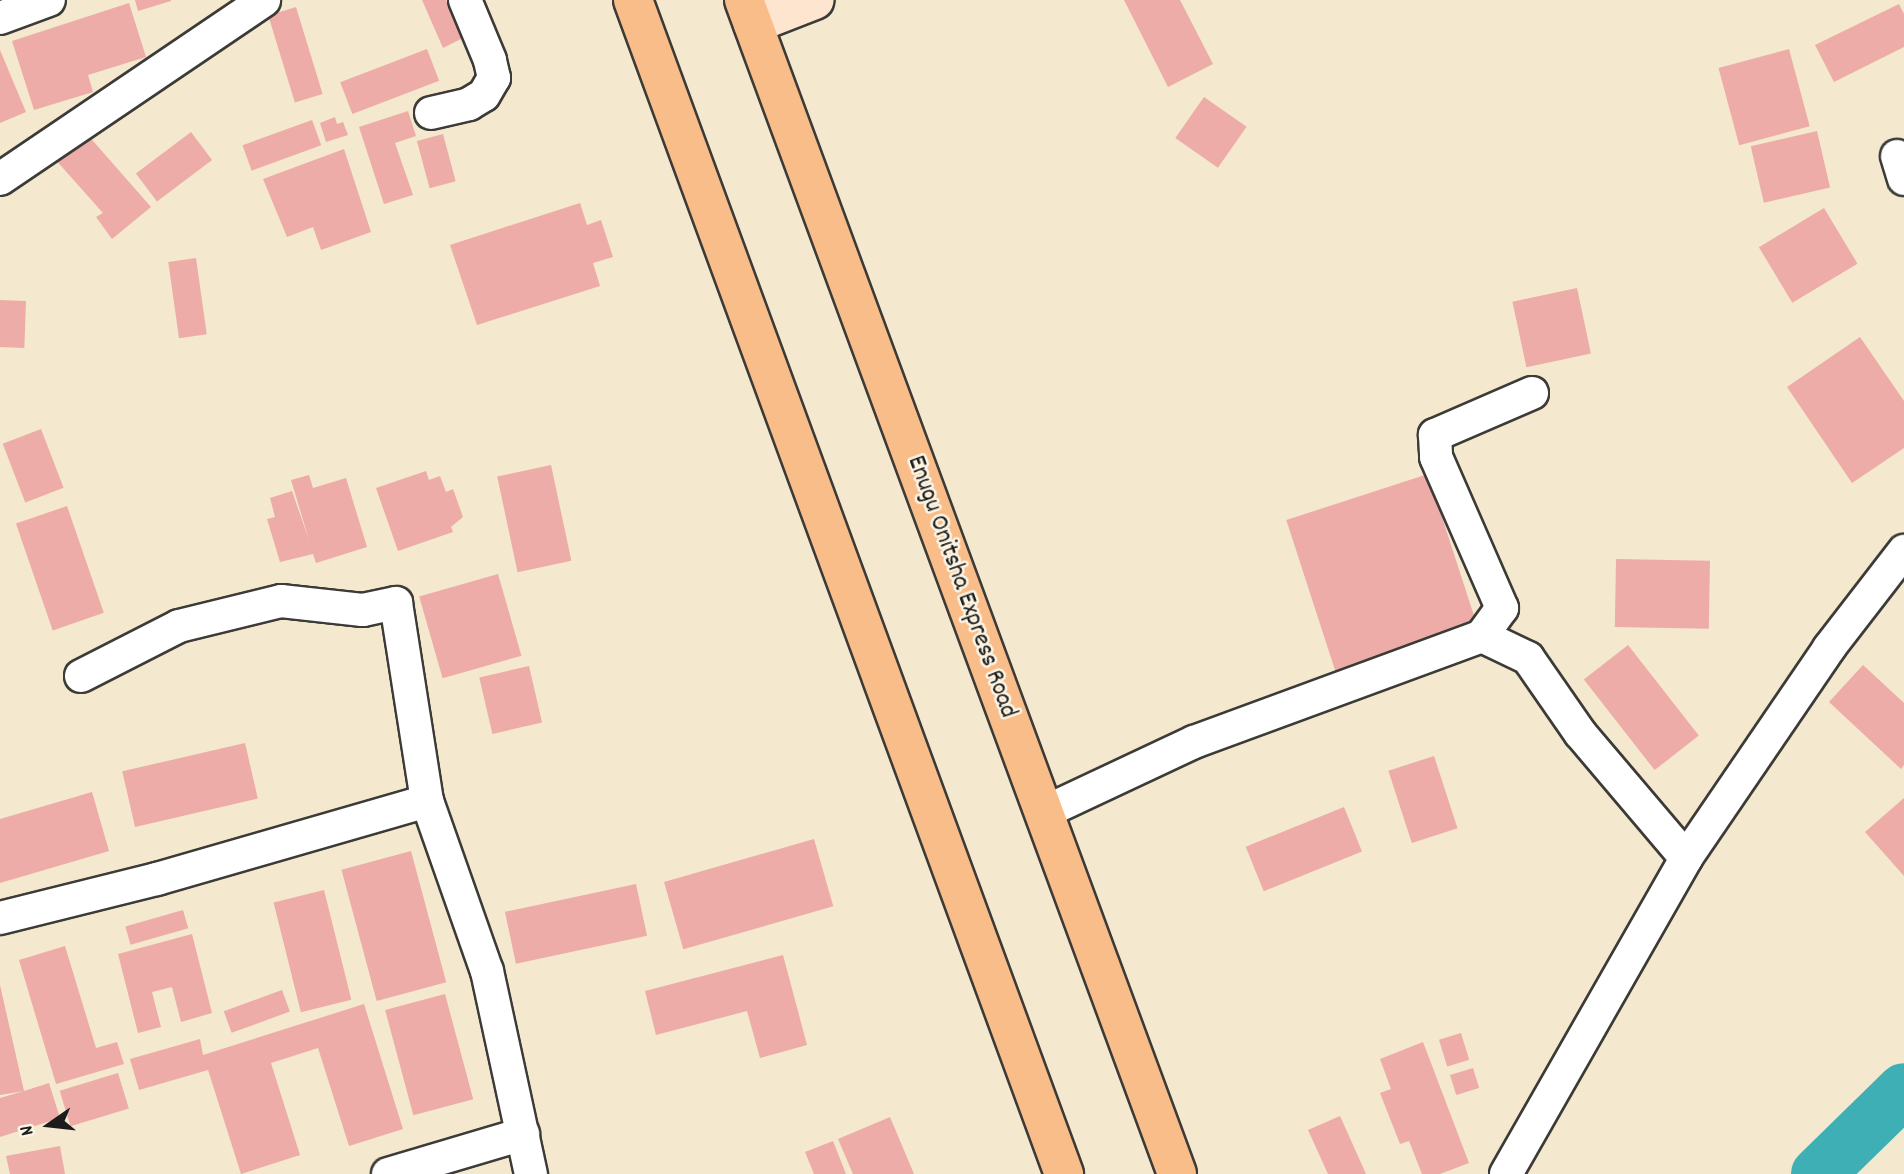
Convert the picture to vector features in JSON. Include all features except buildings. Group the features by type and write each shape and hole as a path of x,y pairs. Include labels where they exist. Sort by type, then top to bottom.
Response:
{"highway":[{"path":"634,0 1064,1174"},
{"name":"Enugu Onitsha Express Road","path":"749,12 1177,1174"}],"main road":[{"path":"749,12 815,0"}],"street":[{"path":"0,18 49,0"},
{"path":"0,179 264,0"},
{"path":"431,113 469,104 484,95 494,78 490,60 465,0"},
{"path":"1045,811 1183,747 1482,636 1502,608 1436,457 1435,435 1532,393"},
{"path":"1506,1174 1686,858 1829,648 1904,551"},
{"path":"81,676 179,626 281,601 363,610 396,603 427,801 486,971 531,1174"},
{"path":"1482,636 1528,658 1580,733 1686,858"},
{"path":"0,918 157,879 427,801"},
{"path":"387,1174 523,1134"}],"waterway":[{"path":"1818,1174 1904,1090"}]}
